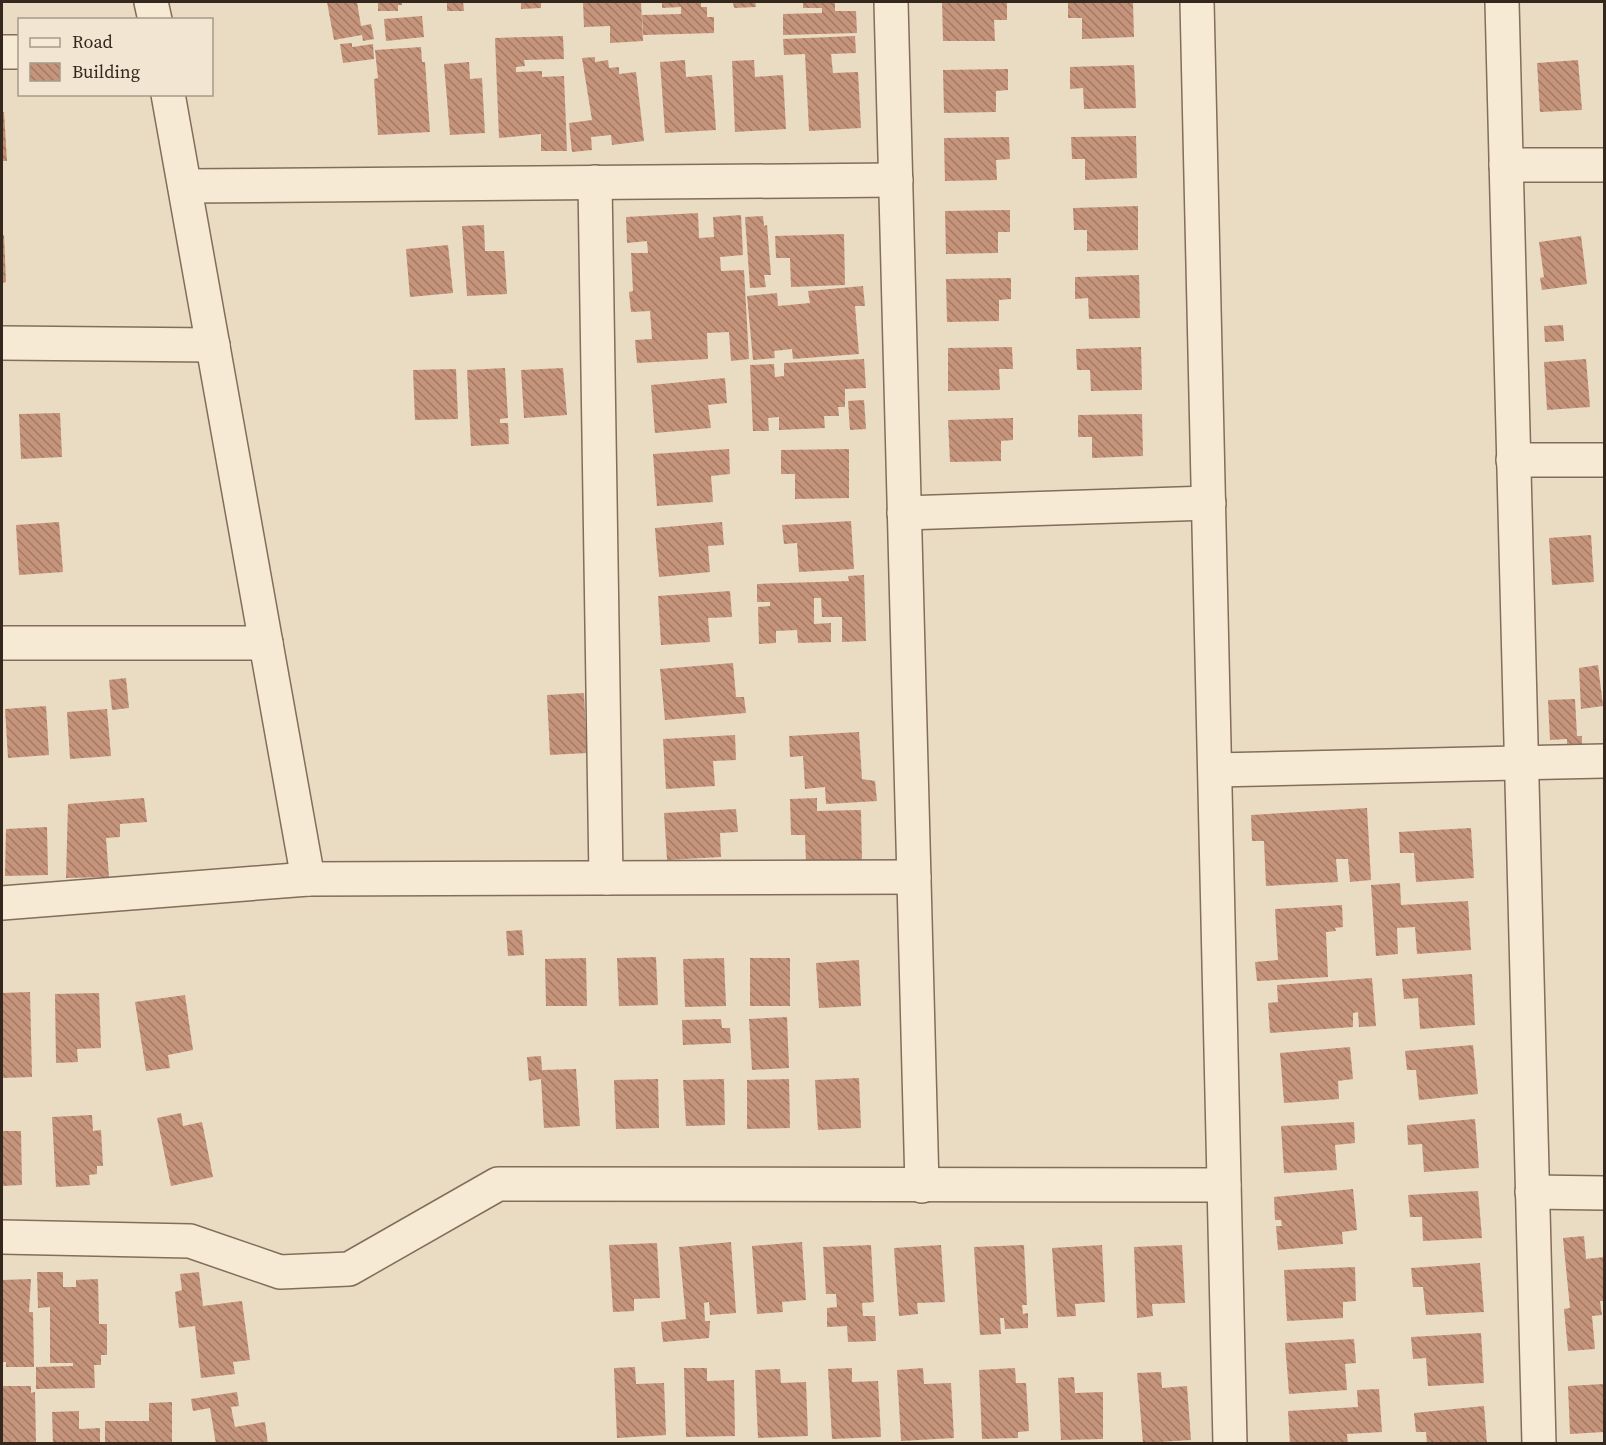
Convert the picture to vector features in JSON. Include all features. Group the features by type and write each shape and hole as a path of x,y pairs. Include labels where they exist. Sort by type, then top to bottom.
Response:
{"street":[{"path":"151,2 155,18"},
{"path":"891,2 922,1186"},
{"path":"1197,2 1230,1443"},
{"path":"1502,2 1539,1443"},
{"path":"2,52 18,52"},
{"path":"168,96 308,879"},
{"path":"1506,165 1605,165"},
{"path":"185,186 896,180"},
{"path":"595,182 606,878"},
{"path":"2,343 213,345"},
{"path":"1513,460 1605,460"},
{"path":"904,513 1209,503"},
{"path":"2,643 266,643"},
{"path":"1215,770 1605,761"},
{"path":"2,903 308,879 914,877"},
{"path":"2,1238 190,1241 280,1272 349,1269 498,1184 1224,1185"},
{"path":"1532,1192 1605,1193"}],"building":[{"path":"327,2 357,2 361,26 371,24 374,39 363,41 362,35 334,40"},
{"path":"378,2 402,2 402,5 398,5 398,11 378,11"},
{"path":"447,2 463,2 464,11 447,11"},
{"path":"521,2 541,2 541,8 521,9"},
{"path":"583,2 641,2 643,41 610,43 610,26 584,27"},
{"path":"662,2 701,2 701,7 707,7 707,17 714,17 714,33 643,35 642,15 681,14 681,7 662,8"},
{"path":"733,2 755,2 756,7 734,8"},
{"path":"803,2 835,2 835,11 856,11 857,33 783,35 783,14 822,13 822,8 803,8"},
{"path":"942,2 1007,2 1007,20 994,20 995,41 943,41"},
{"path":"1068,2 1133,2 1134,37 1082,39 1082,18 1068,18"},
{"path":"422,16 424,37 386,41 384,19"},
{"path":"563,36 564,59 524,60 525,66 516,67 516,72 542,71 542,77 564,76 567,151 541,151 541,134 499,138 495,38"},
{"path":"855,36 856,53 831,54 833,73 858,72 861,128 809,131 805,54 784,55 783,39"},
{"path":"352,43 352,47 373,44 374,59 343,63 340,44"},
{"path":"421,47 422,62 425,62 430,132 378,135 374,79 378,78 375,50"},
{"path":"595,57 595,62 608,60 609,68 619,67 619,74 636,72 644,141 612,145 611,135 591,137 592,150 572,152 569,123 592,120 582,58"},
{"path":"685,60 686,77 712,75 716,130 665,133 660,62"},
{"path":"754,60 755,77 783,75 786,129 735,132 732,61"},
{"path":"1578,60 1582,110 1540,112 1537,63"},
{"path":"469,62 470,79 482,78 485,133 450,135 444,64"},
{"path":"1134,65 1136,108 1084,109 1083,88 1070,89 1070,67"},
{"path":"1008,69 1008,90 996,91 996,112 944,113 943,70"},
{"path":"2,112 4,112 7,161 2,161"},
{"path":"1136,136 1137,178 1085,180 1085,159 1072,159 1071,137"},
{"path":"1009,137 1010,159 996,160 997,180 945,181 944,138"},
{"path":"1138,206 1138,250 1087,251 1087,230 1074,230 1073,208"},
{"path":"1010,210 1010,232 998,232 998,253 946,254 945,211"},
{"path":"698,213 699,238 714,237 713,217 741,215 743,255 720,257 721,271 744,270 749,359 731,361 729,332 707,333 708,359 637,363 635,340 652,339 650,311 631,312 629,292 633,291 631,253 648,253 647,241 627,243 626,217"},
{"path":"763,216 764,226 767,225 771,275 764,275 766,287 750,288 745,217"},
{"path":"484,225 485,251 504,251 507,294 467,296 462,226"},
{"path":"844,234 845,285 791,287 790,258 776,258 775,236"},
{"path":"2,235 4,235 6,282 2,283"},
{"path":"1581,236 1587,284 1542,290 1540,278 1544,277 1539,242"},
{"path":"448,245 453,293 410,297 406,249"},
{"path":"1139,275 1140,318 1089,319 1088,298 1075,299 1075,277"},
{"path":"1011,278 1011,299 999,300 999,321 947,322 946,279"},
{"path":"863,286 865,306 855,306 859,354 793,359 792,349 774,351 775,358 753,360 747,296 777,293 778,306 810,303 808,291"},
{"path":"1563,325 1564,341 1545,342 1544,326"},
{"path":"1012,347 1013,369 999,369 1000,390 948,391 948,348"},
{"path":"1141,347 1142,390 1091,391 1090,370 1077,370 1076,349"},
{"path":"864,359 866,388 845,389 845,407 838,407 839,416 824,416 825,428 779,430 779,417 768,418 769,431 753,431 750,365 774,364 775,377 784,376 784,363"},
{"path":"1586,359 1590,407 1547,410 1544,362"},
{"path":"505,368 508,418 500,419 500,423 508,423 509,444 471,446 467,370"},
{"path":"563,368 567,415 524,418 521,370"},
{"path":"456,369 458,419 415,420 413,370"},
{"path":"725,378 727,403 708,405 711,428 655,433 651,385"},
{"path":"864,400 866,429 850,430 848,401"},
{"path":"60,413 62,457 21,459 19,414"},
{"path":"1142,414 1143,456 1092,458 1092,437 1078,437 1078,415"},
{"path":"1013,418 1013,440 1001,441 1001,461 950,462 948,420"},
{"path":"729,449 730,474 711,476 713,502 657,506 653,454"},
{"path":"849,449 849,498 795,499 795,474 781,474 781,450"},
{"path":"851,521 854,569 799,572 797,543 784,544 782,525"},
{"path":"59,522 63,572 19,575 16,525"},
{"path":"722,522 724,545 708,546 710,572 659,577 655,528"},
{"path":"1591,535 1594,582 1552,585 1549,538"},
{"path":"864,575 866,641 842,642 842,617 822,617 821,598 814,598 814,624 831,623 831,642 798,643 797,630 776,631 776,643 759,644 758,607 770,606 770,602 757,602 757,584 849,581 848,576"},
{"path":"730,591 732,617 708,618 710,642 661,645 658,596"},
{"path":"733,663 736,697 744,697 746,713 665,720 660,669"},
{"path":"1598,665 1603,706 1581,709 1579,668"},
{"path":"126,678 129,708 112,710 109,680"},
{"path":"584,693 587,753 550,755 547,695"},
{"path":"1575,699 1577,736 1582,736 1582,750 1567,751 1567,739 1550,740 1548,700"},
{"path":"46,706 49,755 8,758 5,709"},
{"path":"107,709 111,756 70,759 67,712"},
{"path":"859,732 862,779 875,781 877,801 826,804 825,787 805,789 803,756 790,757 789,736"},
{"path":"735,735 736,760 713,761 715,786 666,789 663,739"},
{"path":"144,798 147,822 120,824 120,837 106,838 109,877 66,878 68,804"},
{"path":"817,798 817,811 861,810 862,861 806,863 805,835 791,835 790,799"},
{"path":"1367,808 1371,880 1350,882 1348,859 1336,859 1338,882 1266,886 1264,841 1252,841 1251,815"},
{"path":"736,809 738,832 720,833 721,857 667,860 664,813"},
{"path":"47,827 48,875 5,876 6,829"},
{"path":"1471,828 1474,878 1416,882 1414,853 1400,853 1399,832"},
{"path":"1400,883 1401,905 1468,901 1471,950 1417,954 1415,927 1397,928 1398,954 1376,956 1371,885"},
{"path":"1342,905 1343,927 1335,928 1336,931 1326,932 1328,977 1257,981 1255,962 1278,960 1275,909"},
{"path":"522,930 524,955 508,956 506,931"},
{"path":"656,957 658,1005 619,1006 617,958"},
{"path":"586,958 587,1006 546,1006 545,959"},
{"path":"724,958 726,1006 685,1007 683,959"},
{"path":"750,958 790,958 790,1006 750,1006"},
{"path":"859,960 861,1006 819,1008 816,963"},
{"path":"1472,974 1475,1025 1420,1029 1418,998 1404,999 1402,979"},
{"path":"1372,978 1376,1026 1359,1027 1358,1012 1353,1013 1353,1027 1270,1033 1268,1003 1278,1002 1277,985"},
{"path":"30,992 32,1077 2,1078 2,993"},
{"path":"99,993 101,1048 77,1049 78,1062 56,1063 55,994"},
{"path":"185,995 193,1050 168,1055 170,1068 146,1071 135,1002"},
{"path":"787,1017 789,1068 752,1070 749,1019"},
{"path":"721,1019 722,1028 730,1028 731,1043 683,1045 682,1020"},
{"path":"1473,1045 1478,1094 1419,1100 1416,1070 1407,1070 1405,1051"},
{"path":"1350,1047 1353,1079 1338,1081 1339,1099 1284,1103 1280,1053"},
{"path":"541,1056 542,1070 576,1069 580,1126 544,1128 541,1079 529,1081 527,1057"},
{"path":"859,1078 861,1128 818,1130 815,1080"},
{"path":"658,1079 659,1128 616,1129 614,1080"},
{"path":"724,1079 725,1125 686,1126 683,1080"},
{"path":"789,1079 790,1128 747,1129 747,1080"},
{"path":"181,1113 183,1126 202,1122 213,1177 171,1186 157,1118"},
{"path":"92,1115 93,1131 101,1130 103,1166 97,1166 97,1174 89,1175 90,1185 56,1187 52,1117"},
{"path":"1475,1119 1479,1168 1424,1172 1422,1144 1408,1145 1407,1125"},
{"path":"1354,1122 1355,1143 1335,1145 1337,1170 1284,1173 1281,1126"},
{"path":"2,1131 21,1131 22,1185 2,1186"},
{"path":"1353,1189 1357,1230 1342,1232 1343,1244 1278,1250 1276,1226 1282,1226 1281,1220 1275,1220 1274,1197"},
{"path":"1478,1191 1482,1238 1423,1241 1422,1217 1410,1217 1408,1195"},
{"path":"1584,1236 1586,1259 1604,1257 1604,1301 1600,1301 1602,1315 1592,1316 1595,1349 1568,1351 1564,1309 1570,1308 1563,1238"},
{"path":"731,1242 736,1313 710,1315 709,1302 704,1303 705,1321 710,1321 709,1338 663,1342 661,1322 686,1319 679,1247"},
{"path":"802,1242 806,1300 782,1302 783,1312 757,1314 752,1246"},
{"path":"657,1243 660,1298 634,1299 634,1311 613,1312 609,1245"},
{"path":"871,1245 874,1302 862,1303 863,1316 875,1316 876,1341 848,1342 847,1326 827,1327 827,1308 837,1307 836,1294 826,1294 823,1247"},
{"path":"941,1245 945,1302 917,1303 918,1314 899,1316 894,1248"},
{"path":"1024,1245 1027,1305 1022,1305 1023,1314 1028,1313 1028,1328 1005,1329 1004,1318 1000,1318 1001,1334 980,1335 974,1247"},
{"path":"1102,1245 1105,1302 1075,1304 1076,1316 1057,1317 1052,1248"},
{"path":"1182,1245 1185,1303 1152,1304 1153,1316 1137,1318 1134,1247"},
{"path":"1480,1263 1484,1312 1426,1315 1423,1287 1413,1287 1411,1268"},
{"path":"1355,1267 1356,1301 1343,1302 1343,1318 1287,1321 1284,1270"},
{"path":"37,1272 63,1272 63,1287 76,1287 76,1280 98,1279 99,1324 107,1324 107,1355 101,1355 101,1365 94,1365 95,1388 36,1389 36,1367 73,1366 73,1363 50,1363 50,1307 38,1308"},
{"path":"199,1272 203,1306 242,1301 250,1360 233,1362 235,1374 201,1378 195,1326 179,1328 175,1292 182,1290 180,1274"},
{"path":"31,1279 29,1312 33,1312 34,1367 6,1367 6,1362 2,1362 2,1280"},
{"path":"1481,1333 1484,1383 1428,1386 1426,1358 1413,1359 1411,1337"},
{"path":"1354,1339 1356,1363 1345,1364 1347,1390 1289,1394 1285,1343"},
{"path":"635,1367 636,1384 664,1383 666,1435 617,1438 614,1368"},
{"path":"684,1368 707,1368 707,1381 734,1380 735,1436 686,1437"},
{"path":"852,1368 852,1382 878,1381 881,1437 832,1439 828,1369"},
{"path":"923,1368 924,1384 951,1383 954,1438 901,1441 897,1370"},
{"path":"1015,1368 1016,1383 1026,1383 1029,1431 1018,1432 1018,1438 982,1439 979,1370"},
{"path":"780,1369 781,1383 806,1382 808,1436 758,1438 755,1370"},
{"path":"1161,1372 1162,1388 1187,1386 1191,1440 1143,1443 1137,1373"},
{"path":"1074,1377 1075,1393 1103,1392 1103,1439 1061,1440 1058,1378"},
{"path":"1604,1384 1604,1432 1570,1434 1568,1386"},
{"path":"2,1386 31,1386 31,1393 35,1392 36,1444 2,1444"},
{"path":"1379,1389 1382,1432 1347,1434 1348,1444 1290,1444 1288,1411 1358,1407 1357,1390"},
{"path":"237,1392 239,1406 231,1407 235,1427 265,1422 268,1444 216,1444 210,1408 193,1411 191,1399"},
{"path":"172,1402 172,1444 105,1444 105,1421 149,1421 149,1403"},
{"path":"1484,1406 1487,1444 1427,1444 1426,1432 1416,1432 1414,1413"},
{"path":"79,1411 79,1429 100,1428 100,1444 53,1444 52,1412"}]}
